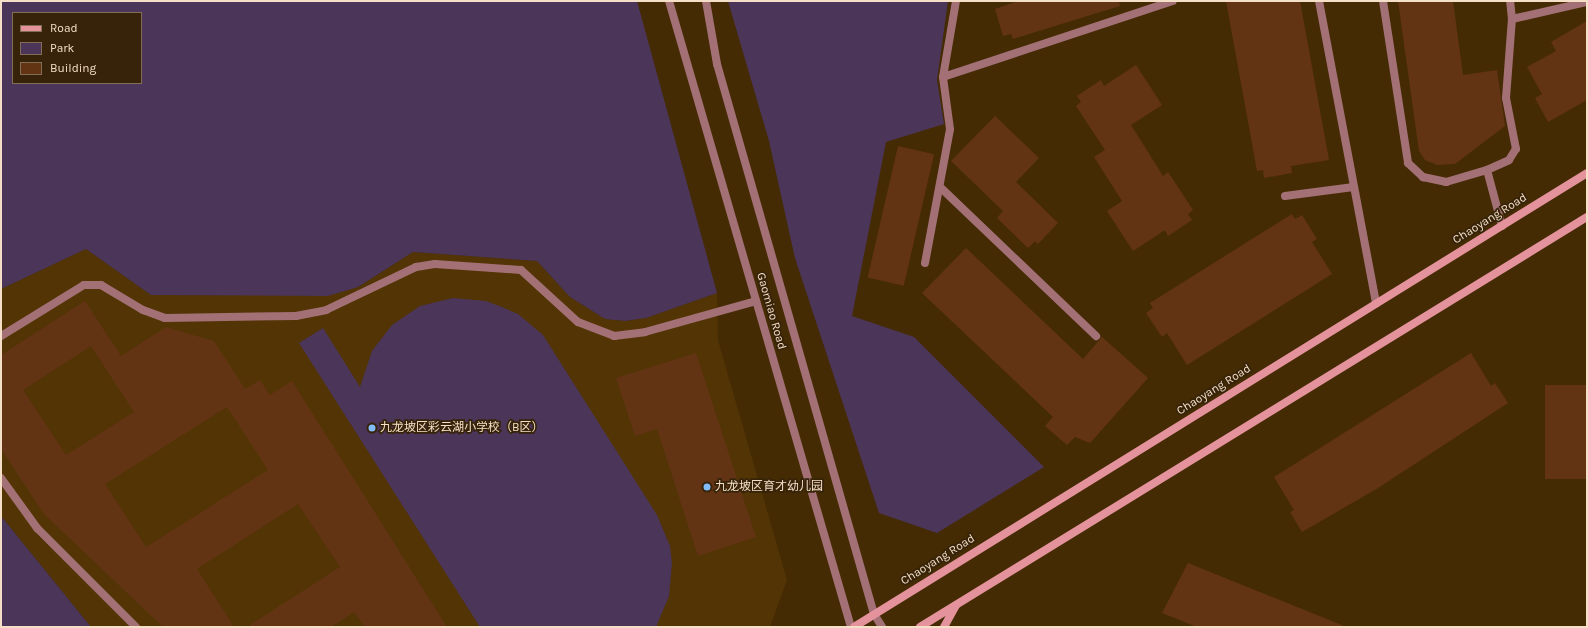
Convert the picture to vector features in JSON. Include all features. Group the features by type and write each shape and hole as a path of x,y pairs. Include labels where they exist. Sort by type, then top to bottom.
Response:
{"main road":[{"name":"Chaoyang Road","path":"854,627 1587,173"},
{"path":"920,627 1587,217"},
{"path":"944,627 956,605"}],"street":[{"name":"Gaomiao Road","path":"669,1 851,627"},
{"path":"700,1 717,64"},
{"name":"Gaomiao Road","path":"706,1 717,64 874,614 882,627"},
{"path":"925,263 950,129 943,77 956,1"},
{"path":"943,77 1173,1"},
{"path":"1319,1 1376,304"},
{"path":"1383,1 1408,163 1423,177 1446,182 1487,170 1509,160 1516,149 1506,98 1512,20 1510,1"},
{"path":"1512,20 1587,2"},
{"path":"1487,170 1502,226"},
{"path":"940,187 1096,336"},
{"path":"1284,196 1353,187"},
{"path":"1,336 84,285 101,285 143,310 165,318 296,316 326,310 416,267 435,264 520,270 578,322 614,336 645,332 756,301"},
{"path":"1,478 37,528 136,627"}],"shaded area":[{"name":"九龙坡区彩云湖小学校（B区）","path":"86,249 151,295 358,287 413,252 537,261 570,297 605,319 625,321 646,318 717,293 718,340 787,580 770,627 91,627 1,516 1,289"}],"green space":[{"path":"1,1 637,1 717,293 646,318 625,321 605,319 570,297 537,261 413,252 358,287 328,296 151,295 86,249 1,289"},
{"path":"728,1 948,1 937,80 944,124 886,142 852,316 914,337 1044,467 937,533 879,513 795,258 769,141"},
{"path":"453,298 486,301 502,307 518,314 543,335 657,515 670,546 672,563 669,596 656,627 480,627 299,343 323,328 360,387 372,351 392,325 420,306"},
{"path":"1,516 91,627 1,627"}],"building":[{"path":"1019,1 1119,1 1120,6 1013,39 1011,34 1003,36 995,9"},
{"path":"1226,1 1300,1 1329,160 1291,166 1292,173 1264,178 1263,170 1257,171"},
{"path":"1398,1 1453,1 1463,75 1497,70 1505,126 1455,164 1437,165 1425,160 1419,151"},
{"path":"1587,21 1587,100 1548,122 1535,98 1542,94 1527,67 1556,51 1551,42"},
{"path":"1136,65 1162,105 1131,125 1163,176 1168,172 1193,210 1188,214 1192,220 1168,236 1165,230 1133,251 1107,211 1122,201 1094,157 1105,150 1076,106 1081,102 1077,96 1101,80 1104,86"},
{"path":"995,116 1039,158 1016,182 1058,223 1038,244 1035,241 1028,248 997,218 1003,211 951,161"},
{"path":"898,146 934,154 904,286 868,278"},
{"path":"1292,214 1295,219 1302,215 1317,239 1312,242 1332,274 1187,365 1167,333 1162,337 1146,313 1153,308 1150,303"},
{"path":"966,248 1083,359 1102,337 1148,378 1090,443 1075,437 1067,445 1045,426 1053,417 922,293"},
{"path":"85,301 121,356 166,327 214,341 245,389 260,380 270,395 292,381 447,627 365,627 354,612 331,627 247,627 340,567 298,504 197,569 234,627 163,627 44,514 1,449 1,355","holes":["91,346 134,412 66,455 23,390","227,407 268,470 146,547 105,484"]},
{"name":"九龙坡区育才幼儿园","path":"696,353 756,537 698,556 657,429 635,436 616,378"},
{"path":"1471,353 1491,386 1495,383 1508,403 1378,488 1302,532 1290,512 1294,510 1274,477"},
{"path":"1545,385 1587,385 1587,479 1545,479"},
{"path":"1188,563 1344,627 1197,627 1162,613"}],"place":[{"name":"九龙坡区彩云湖小学校（B区）","path":"372,428"},
{"name":"九龙坡区育才幼儿园","path":"707,487"}]}
